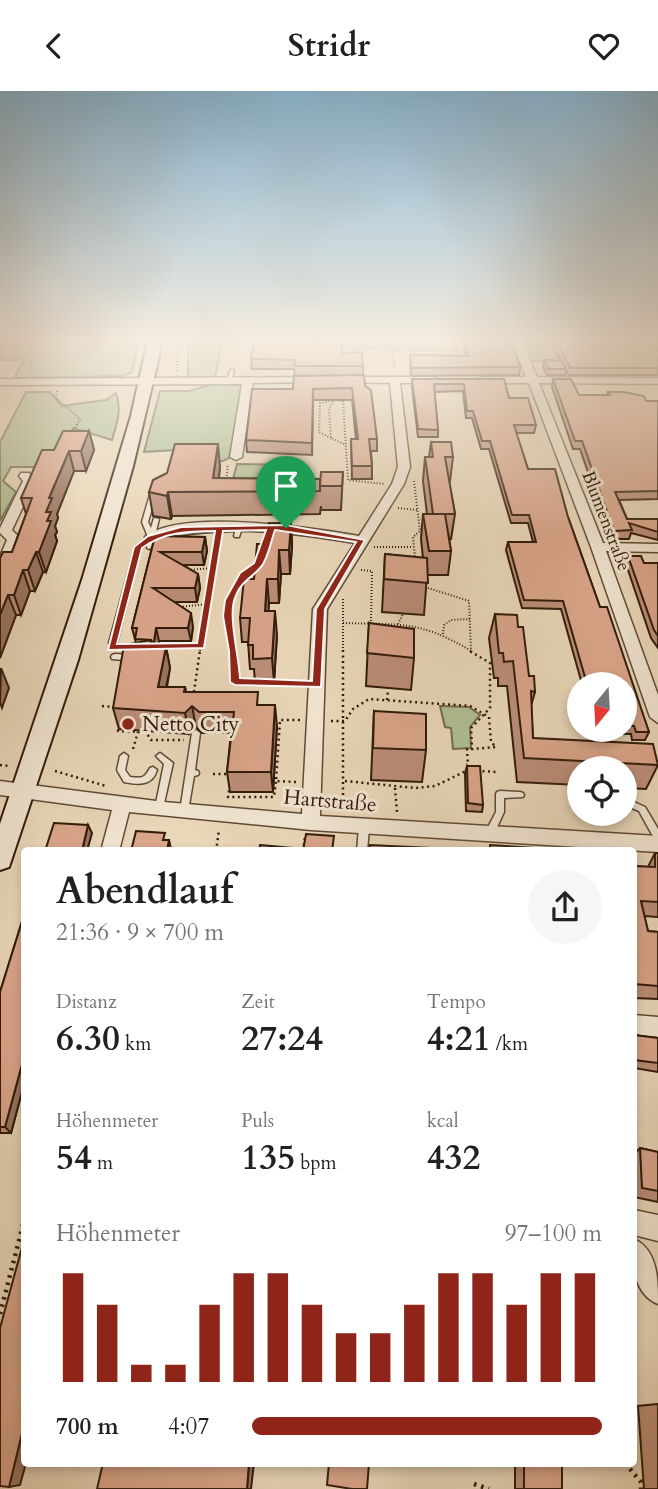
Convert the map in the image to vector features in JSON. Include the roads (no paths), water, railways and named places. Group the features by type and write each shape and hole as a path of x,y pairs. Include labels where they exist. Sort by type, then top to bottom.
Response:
{"main road":[{"path":"0,859 13,790 86,598 141,405"}],"street":[{"path":"236,457 244,405"},
{"path":"311,823 314,782 308,761 317,685 320,609 394,489 404,467 397,405"},
{"name":"Blumenstraße","path":"543,405 598,547 658,717"},
{"path":"0,572 14,539 5,531 29,481 25,476"},
{"path":"150,542 172,530 219,528 238,532 286,528 361,540"},
{"path":"598,547 658,548"},
{"name":"Hartstraße","path":"13,790 159,809 398,830 457,842 489,835 658,844"},
{"path":"111,847 122,805"},
{"path":"637,1025 658,1027"},
{"path":"637,1224 658,1228"},
{"path":"637,1257 658,1291"}],"lane":[{"path":"150,542 145,522 157,481"},
{"path":"150,542 156,519"},
{"path":"115,639 138,547 150,542"},
{"path":"115,657 140,658"},
{"path":"184,810 192,773 196,733"},
{"path":"127,756 122,774 131,782 144,781 151,776 153,769"},
{"path":"159,809 169,763 160,756"},
{"path":"489,835 500,812 500,794 520,795"},
{"path":"637,807 651,820 658,837"},
{"path":"362,847 364,828"}],"place":[{"name":"Netto City","path":"128,724"}]}
